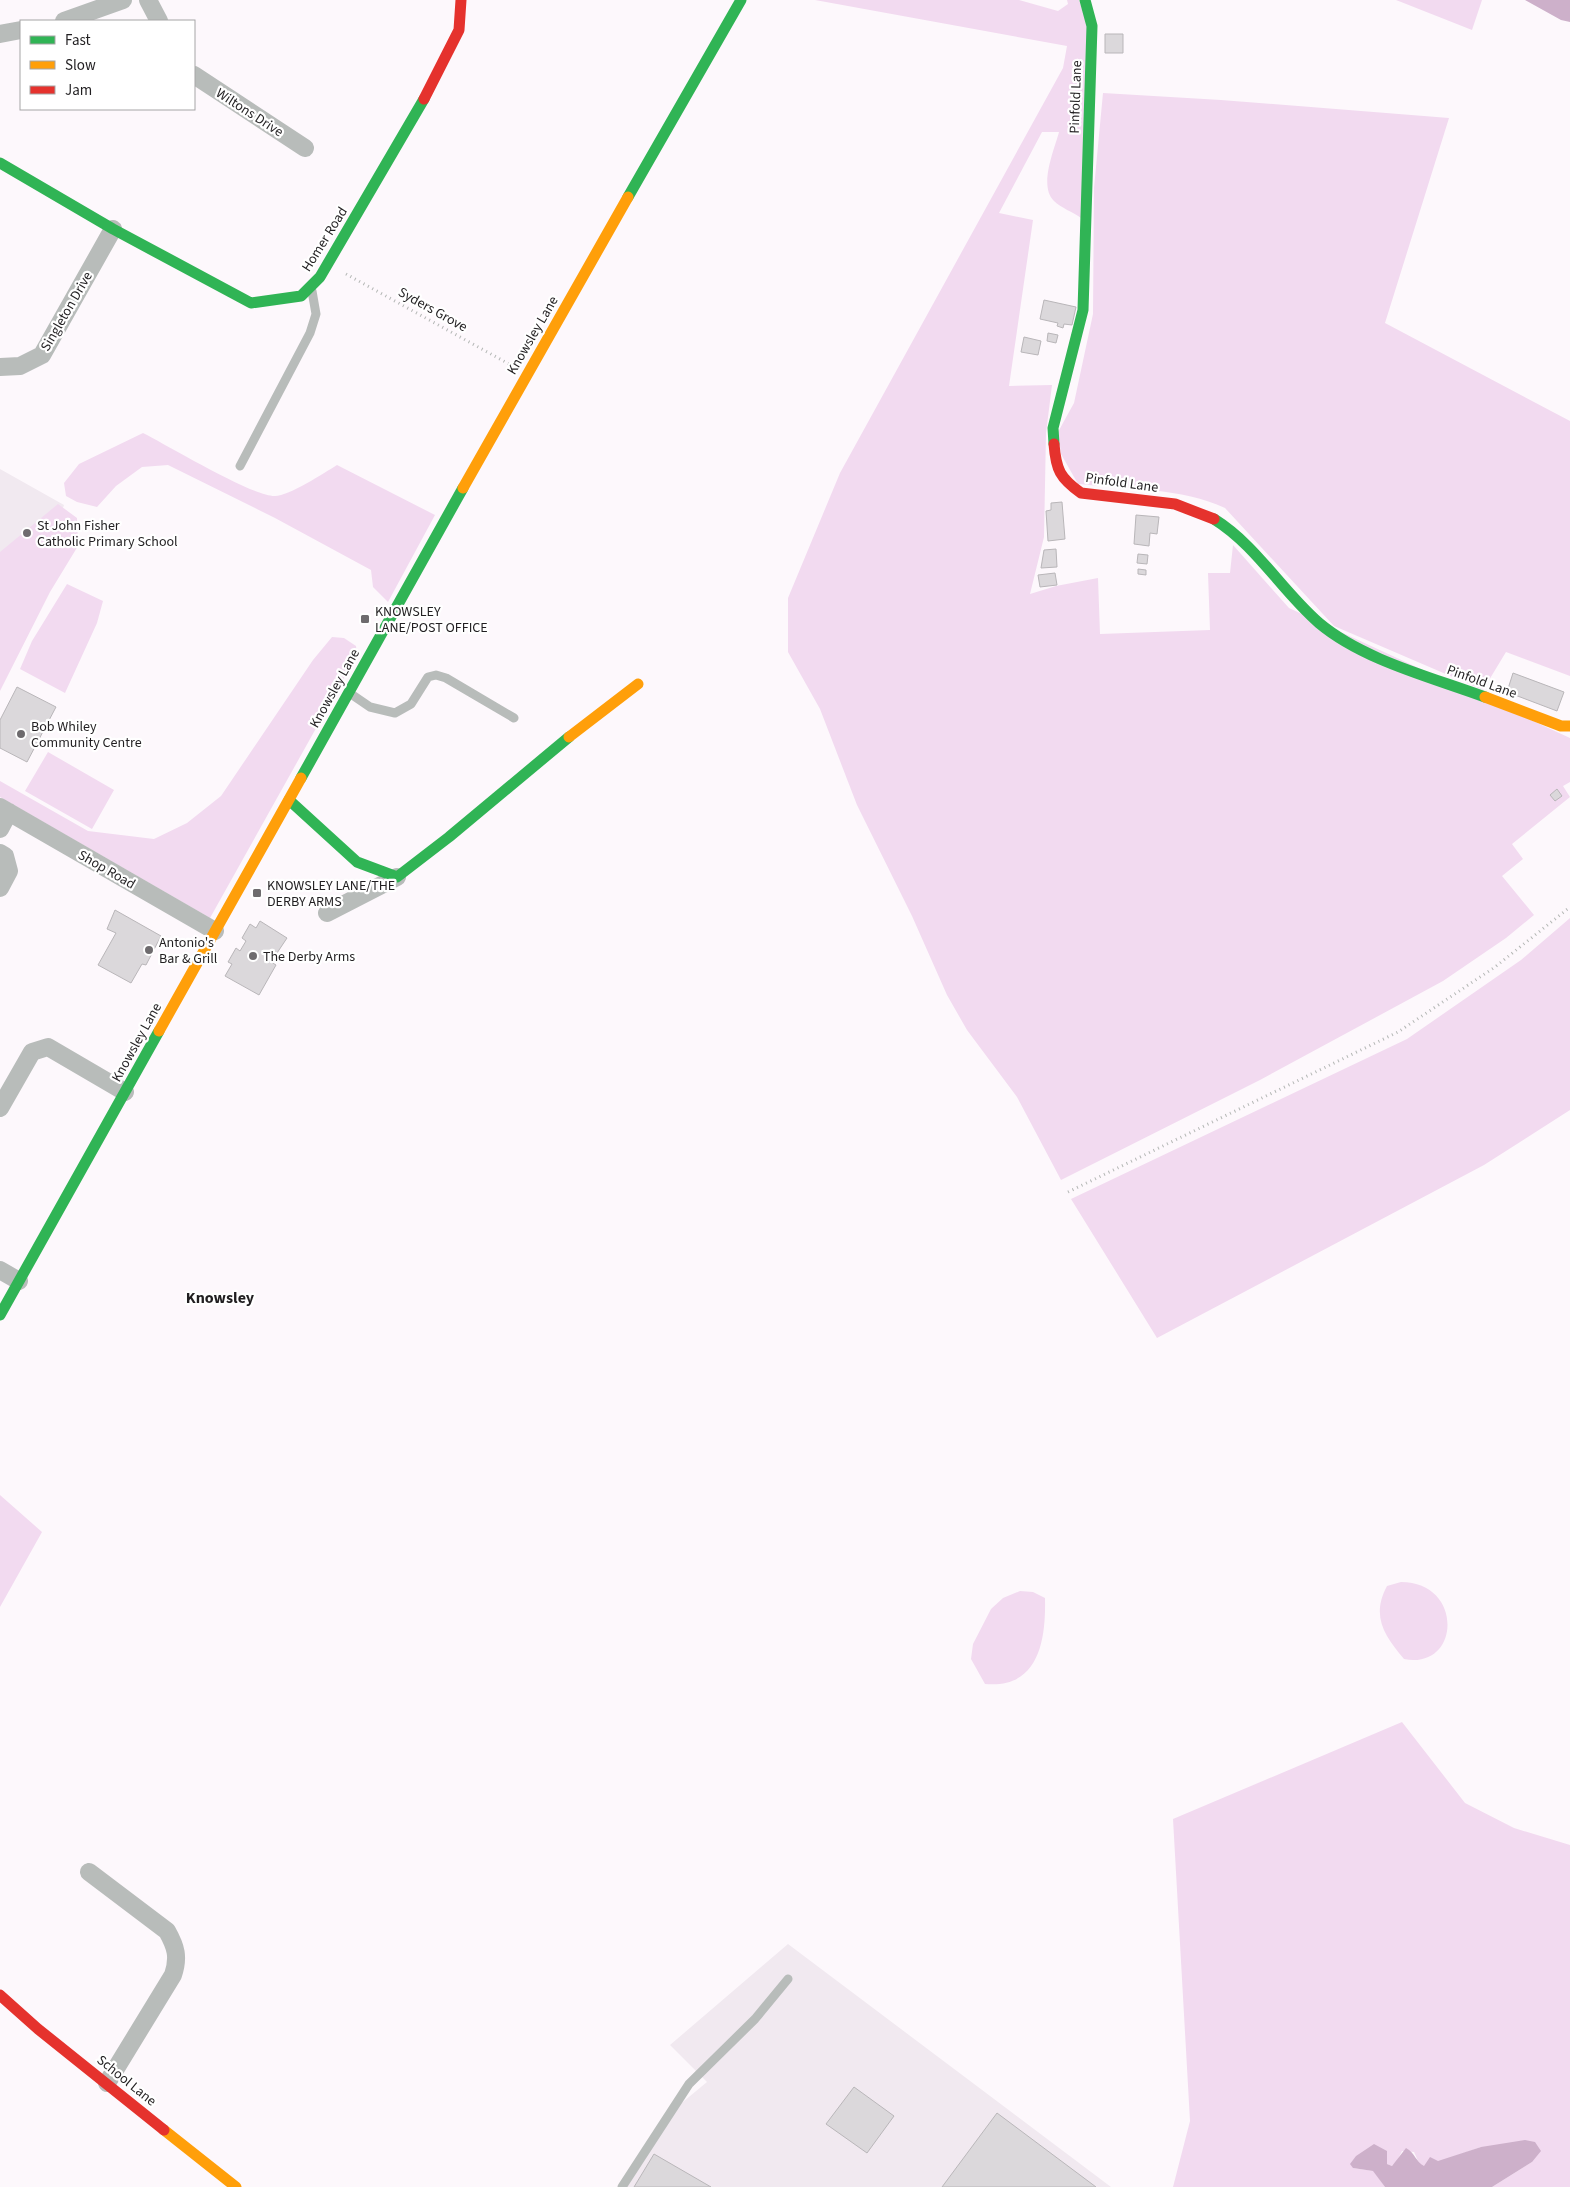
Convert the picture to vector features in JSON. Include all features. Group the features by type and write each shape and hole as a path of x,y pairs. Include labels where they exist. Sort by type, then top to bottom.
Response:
{"street":[{"path":"67,20 123,0"},
{"path":"148,0 158,20"},
{"name":"Homer Road","path":"0,163 113,229 251,303 301,296 320,277 436,78 459,30 461,0"},
{"name":"Knowsley Lane","path":"0,1315 527,374 741,0"},
{"name":"Pinfold Lane","path":"1085,0 1092,26 1083,310 1053,428 1056,468 1070,486 1081,493 1187,507 1205,515 1238,536 1255,551 1316,620 1338,637 1362,651 1552,722 1570,726"},
{"path":"0,34 20,30"},
{"name":"Wiltons Drive","path":"195,77 305,148"},
{"name":"Singleton Drive","path":"0,367 20,366 42,355 113,229"},
{"path":"327,914 398,878 534,764 638,684"},
{"path":"289,800 357,862 398,878"},
{"path":"0,830 5,810"},
{"name":"Shop Road","path":"5,810 215,931"},
{"path":"0,853 5,856 9,871 0,888"},
{"path":"0,1108 32,1052 48,1047 125,1092"},
{"path":"0,1270 19,1281"},
{"path":"90,1872 167,1931 175,1945 178,1960 173,1976 107,2083"},
{"name":"School Lane","path":"0,1995 236,2187"}],"lane":[{"path":"240,466 310,333 316,314 311,286"},
{"path":"349,692 370,707 395,713 411,704 428,677 436,675 446,678 514,718"},
{"path":"622,2187 689,2084 755,2018 788,1979"}],"path":[{"name":"Syders Grove","path":"328,264 527,374"},
{"path":"1068,1192 1398,1032 1495,967 1570,907"}],"shaded area":[{"path":"815,0 1019,0 1058,11 1068,4 1067,0 1079,0 1088,27 1081,218 1054,201 1049,194 1047,177 1059,132 1042,132 999,213 1033,220 1009,386 1052,385 1046,433 1044,537 1030,594 1056,586 1098,578 1100,634 1210,630 1208,573 1230,573 1233,545 1289,608 1570,738 1570,782 1563,786 1570,797 1512,844 1523,859 1502,876 1534,915 1506,938 1443,981 1260,1080 1061,1180 1017,1097 967,1030 947,995 912,916 857,805 820,709 788,652 788,598 840,473 1063,68 1067,46"},
{"path":"1396,0 1482,0 1472,30"},
{"path":"1525,0 1570,0 1570,22 1561,20"},
{"path":"1103,93 1221,100 1449,118 1385,323 1570,421 1570,676 1506,652 1483,690 1334,626 1225,508 1209,501 1172,493 1078,484 1061,454 1058,432 1074,403 1093,314 1094,188"},
{"path":"143,433 230,480 264,494 275,496 289,492 337,465 435,515 388,602 373,587 371,570 275,518 168,465 142,467 116,486 97,507 77,502 66,496 64,483 79,464"},
{"name":"St John Fisher Catholic Primary School","path":"0,469 64,505 45,560 0,582"},
{"path":"58,504 77,518 78,546 50,592 0,691 0,552"},
{"path":"67,584 103,601 97,623 65,693 20,669 32,641"},
{"path":"332,637 344,638 356,646 357,655 210,918 0,797 0,781 88,831 154,839 187,823 221,796 313,660"},
{"path":"48,752 114,790 92,829 25,791"},
{"path":"1570,918 1570,1110 1484,1165 1157,1338 1071,1199 1407,1039 1521,960"},
{"path":"0,1495 42,1532 0,1607"},
{"path":"1401,1582 1422,1586 1436,1596 1445,1609 1448,1625 1445,1639 1436,1652 1423,1659 1404,1659 1391,1642 1382,1625 1380,1607 1382,1597 1387,1586"},
{"path":"1020,1591 1033,1592 1045,1598 1044,1630 1036,1659 1028,1670 1017,1679 1003,1683 985,1684 971,1659 973,1644 991,1609 1003,1598"},
{"path":"1402,1722 1465,1803 1514,1828 1570,1845 1570,2187 1492,2187 1532,2162 1481,2147 1424,2167 1419,2163 1414,2152 1402,2151 1396,2163 1392,2166 1387,2164 1387,2151 1353,2168 1374,2171 1385,2187 1173,2187 1190,2121 1173,1819"},
{"path":"788,1944 1111,2187 625,2187 672,2111 707,2082 670,2045"},
{"path":"1525,2140 1535,2142 1541,2151 1532,2162 1492,2187 1385,2187 1373,2171 1353,2168 1350,2164 1356,2156 1374,2144 1387,2151 1387,2164 1392,2166 1406,2148 1424,2166 1430,2157 1438,2161 1481,2147"}],"building":[{"path":"1105,34 1123,34 1123,53 1105,53"},
{"path":"1044,300 1076,307 1072,325 1064,324 1063,328 1057,326 1058,323 1040,319"},
{"path":"1048,333 1058,335 1056,343 1047,341"},
{"path":"1024,337 1041,341 1038,355 1021,352"},
{"path":"1062,502 1065,539 1048,541 1046,511 1051,510 1051,503"},
{"path":"1136,515 1159,517 1157,534 1150,533 1149,546 1134,544"},
{"path":"1056,549 1057,567 1041,568 1044,550"},
{"path":"1138,554 1148,555 1147,564 1137,563"},
{"path":"1138,569 1146,570 1146,575 1138,574"},
{"path":"1055,573 1057,585 1040,587 1038,575"},
{"path":"1513,673 1564,692 1557,711 1507,692"},
{"name":"Bob Whiley Community Centre","path":"17,687 56,707 27,762 0,748 0,720"},
{"path":"1557,789 1562,796 1555,801 1550,795"},
{"path":"115,910 161,936 146,965 142,964 131,983 98,965 116,933 107,929"},
{"name":"The Derby Arms","path":"260,921 287,938 271,962 276,965 259,995 225,976 232,964 228,962 236,948 240,951 246,941 242,938 250,924 256,928"},
{"path":"854,2087 894,2116 867,2153 826,2124"},
{"path":"997,2113 1096,2187 942,2187"},
{"path":"654,2154 711,2187 634,2187"}],"traffic: fast":[{"path":"628,197 741,0"},
{"path":"1054,444 1053,428 1083,310 1092,26 1085,0"},
{"path":"0,163 113,229 251,303 301,296 320,277 424,99"},
{"path":"301,778 463,488"},
{"path":"1214,519 1243,542 1305,610 1337,636 1398,666 1485,697"},
{"path":"289,800 357,862 397,877 449,837 569,737"},
{"path":"0,1315 159,1031"}],"traffic: slow":[{"path":"463,488 628,197"},
{"path":"569,737 638,684"},
{"path":"1485,697 1561,726 1570,726"},
{"path":"159,1031 301,778"},
{"path":"164,2130 236,2187"}],"traffic: jam":[{"path":"424,99 459,30 461,0"},
{"path":"1054,444 1060,473 1068,483 1081,493 1175,504 1214,519"},
{"path":"0,1995 38,2029 164,2130"}],"place":[{"name":"St John Fisher Catholic Primary School","path":"27,533"},
{"name":"KNOWSLEY LANE/POST OFFICE","path":"365,619"},
{"name":"Bob Whiley Community Centre","path":"21,734"},
{"name":"KNOWSLEY LANE/THE DERBY ARMS","path":"257,893"},
{"name":"Antonio's Bar & Grill","path":"149,950"},
{"name":"The Derby Arms","path":"253,956"}],"district":[{"name":"Knowsley","path":"220,1297"}]}
